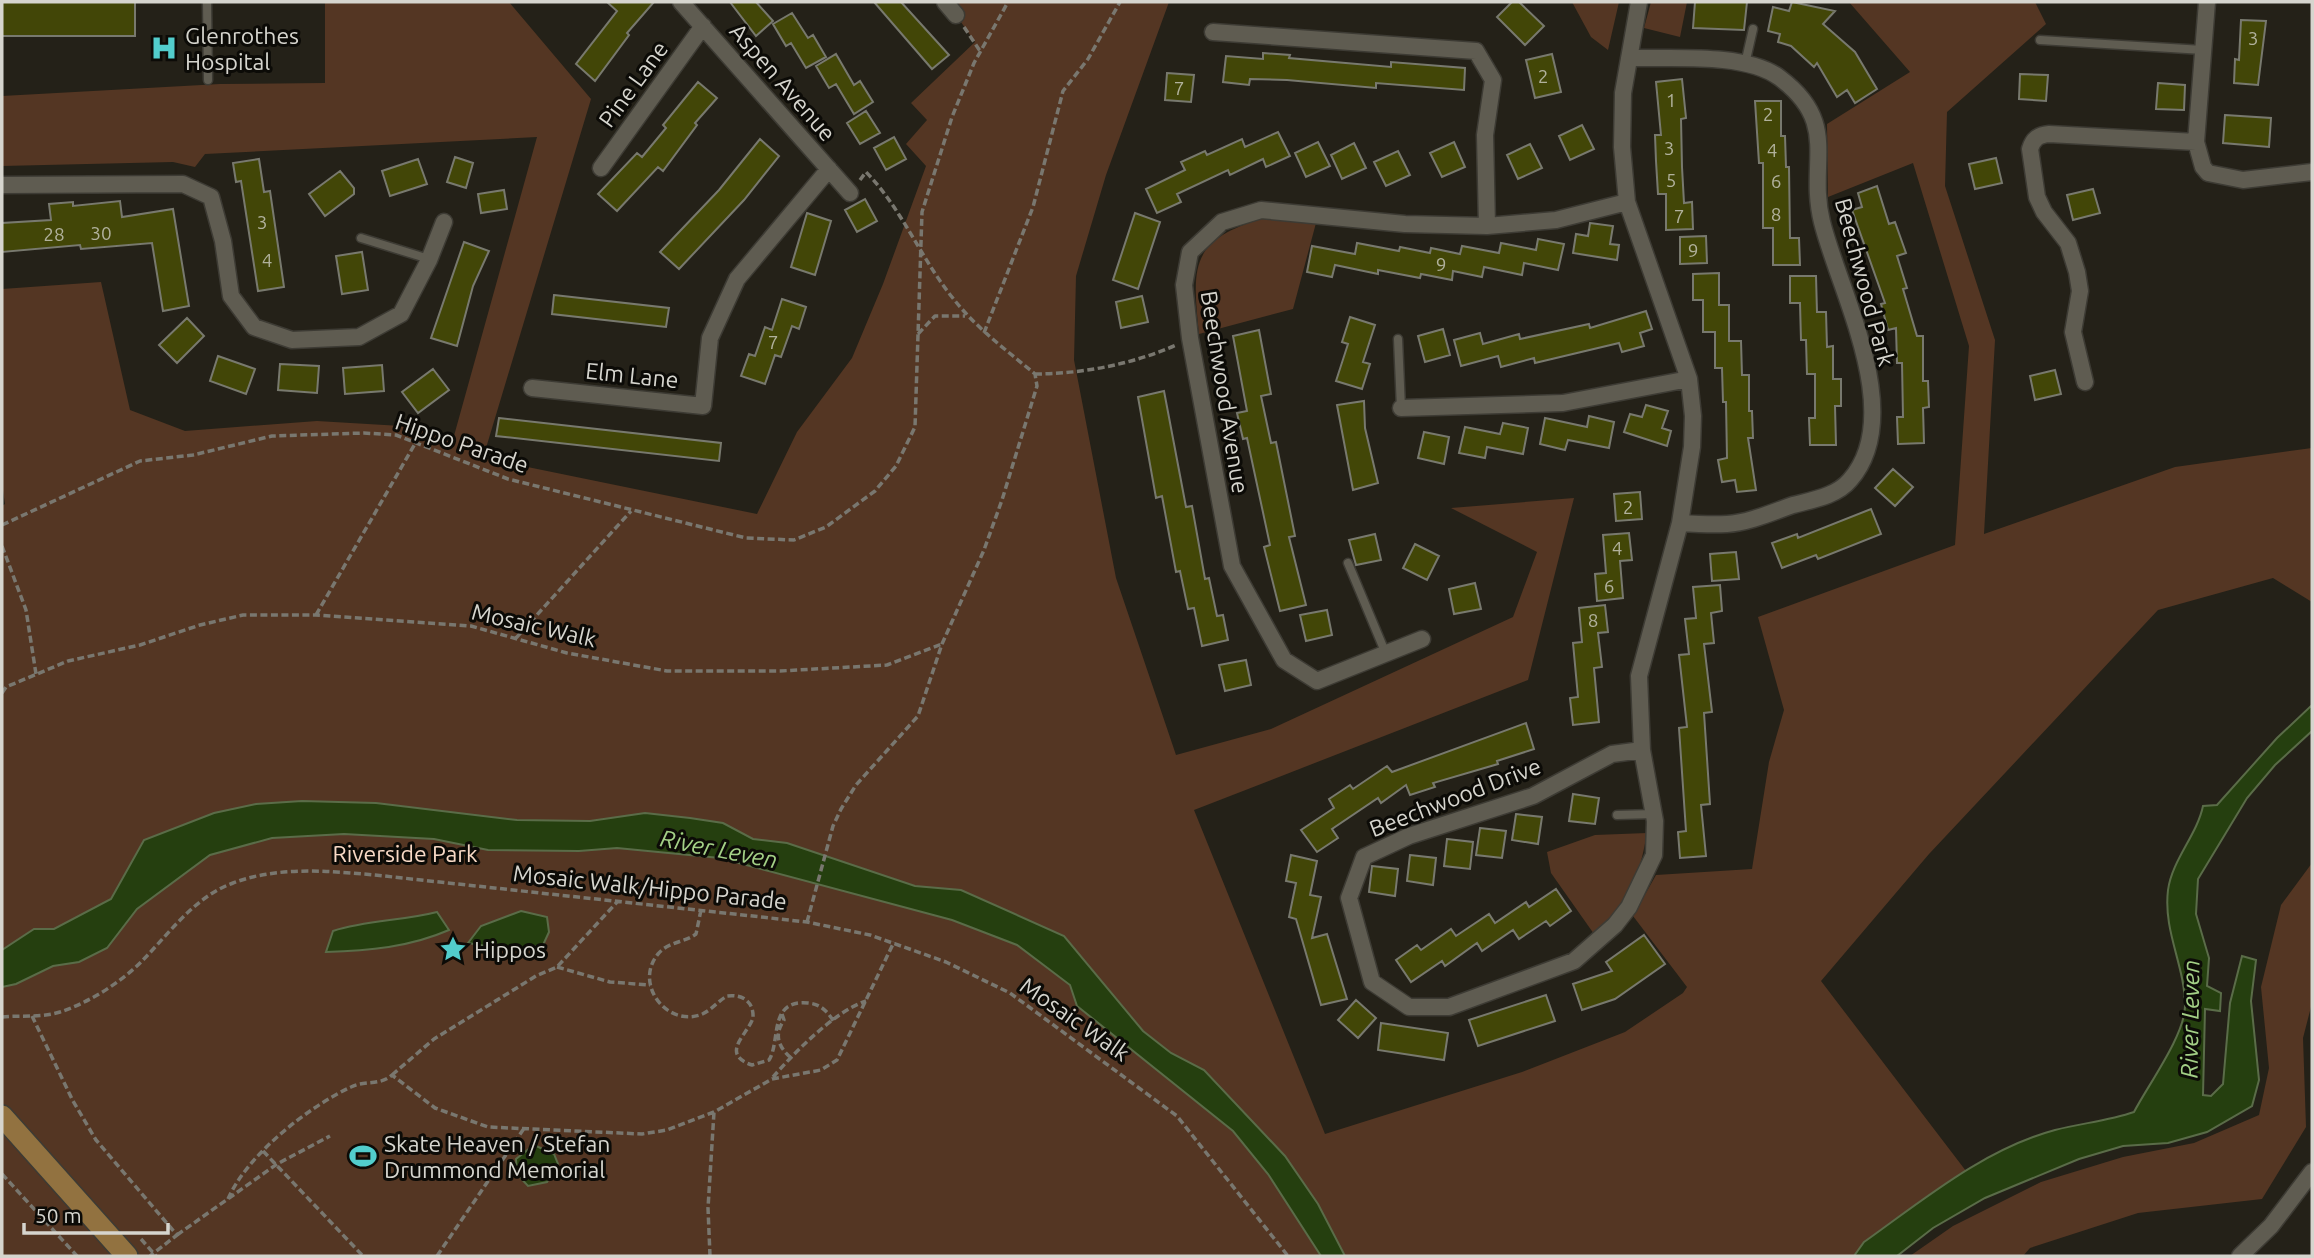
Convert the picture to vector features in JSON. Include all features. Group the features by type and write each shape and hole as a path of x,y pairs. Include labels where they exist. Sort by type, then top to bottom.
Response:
{"main road":[{"path":"2,1116 127,1256"}],"street":[{"name":"Aspen Avenue","path":"681,2 850,193"},
{"path":"945,2 956,15"},
{"name":"Beechwood Drive","path":"1639,2 1623,93 1622,147 1627,202 1689,379 1692,447 1679,523 1639,676 1642,750 1654,814 1654,855 1642,883 1615,925 1574,961 1449,1007 1409,1007 1372,982 1349,898 1364,857 1409,836 1533,796 1612,754 1642,750"},
{"path":"2207,2 2196,142 2199,159 2208,173 2243,180 2312,172"},
{"name":"Pine Lane","path":"601,168 703,26"},
{"path":"1213,32 1476,51 1493,80 1485,135 1487,226"},
{"name":"Beechwood Park","path":"1629,58 1729,61 1777,75 1797,92 1814,115 1820,147 1818,201 1822,223 1857,320 1867,367 1870,440 1849,481 1828,495 1730,524 1679,523"},
{"path":"2085,382 2073,332 2080,291 2077,272 2068,243 2044,212 2037,197 2031,142 2042,134 2049,134 2196,142"},
{"name":"Elm Lane","path":"532,388 703,405 710,338 737,279 829,169"},
{"path":"2,185 183,184 211,197 223,241 231,296 254,327 292,340 359,337 401,314 429,260 444,222"},
{"name":"Beechwood Avenue","path":"1422,639 1317,681 1284,660 1232,566 1190,338 1184,285 1190,252 1223,222 1261,210 1405,224 1487,226 1556,220 1627,202"},
{"path":"1401,408 1563,403 1689,379"},
{"path":"2239,1256 2284,1212 2312,1172"}],"lane":[{"path":"207,2 208,80"},
{"path":"1744,65 1753,29"},
{"path":"2040,40 2203,50"},
{"path":"362,238 429,260"},
{"path":"1398,340 1401,408"},
{"path":"1348,563 1386,653"},
{"path":"1617,815 1654,814"}],"path":[{"name":"Hippo Parade","path":"2,525 140,461 193,455 272,436 364,433 396,435 509,479 746,538 794,540 826,527 874,491 896,466 915,427 918,408 922,212 952,117 980,51 1008,2"},
{"path":"984,333 1033,207 1063,91 1088,59 1120,2"},
{"path":"956,15 980,51"},
{"path":"850,193 866,172 883,190 968,317 1035,374 1066,374 1111,365 1156,353 1190,338"},
{"path":"918,334 936,316 968,317"},
{"path":"807,922 833,826 856,785 918,716 942,644 985,550 1011,476 1037,386 1035,374"},
{"path":"316,615 416,442"},
{"path":"516,638 631,511"},
{"path":"2,546 26,610 36,674"},
{"name":"Mosaic Walk","path":"3,689 68,661 140,645 200,625 243,615 316,615 471,626 567,653 667,671 780,671 887,665 942,644"},
{"name":"Mosaic Walk/Hippo Parade","path":"32,1016 62,1012 111,985 139,963 197,905 232,883 249,878 322,870 807,922"},
{"path":"228,1199 241,1175 283,1131 349,1087 383,1082 433,1040 536,976 557,967 619,900"},
{"path":"701,910 696,934 669,944 654,959 650,985 663,1007 681,1016 700,1015 727,996 740,996 747,1000 753,1008 753,1021 740,1036 737,1048 742,1059 752,1065 764,1063 772,1055 775,1028 782,1014 794,1005 813,1003 829,1013 834,1022"},
{"name":"Mosaic Walk","path":"807,922 894,942 946,962 1010,993 1177,1116 1288,1256"},
{"path":"392,1075 435,1108 488,1127 642,1134 667,1130 714,1112 772,1079 821,1070 837,1060 894,942"},
{"path":"557,967 610,982 650,985"},
{"path":"772,1079 790,1057 856,1004 866,1001"},
{"path":"782,1014 784,1020 778,1038 780,1046 790,1057"},
{"path":"2,1017 32,1016 73,1101 96,1140 177,1235"},
{"path":"383,1082 389,1085"},
{"path":"710,1256 708,1208 714,1112"},
{"path":"437,1256 525,1127"},
{"path":"152,1255 277,1164 330,1136"},
{"path":"263,1151 363,1256"},
{"path":"2,1174 77,1256"}],"green space":[{"name":"Riverside Park","path":"325,2 509,2 591,99 483,458 757,514 797,432 852,358 883,284 926,166 906,144 927,120 911,103 975,42 956,15 959,2 1169,2 1106,175 1076,276 1074,360 1116,578 1176,755 1271,729 1513,617 1537,552 1451,508 1574,498 1528,680 1194,810 1325,1134 1522,1072 1625,1032 1683,993 1687,987 1633,916 1656,875 1752,869 1769,762 1784,710 1758,617 1955,545 1969,346 1913,163 1828,197 1827,124 1910,72 1849,2 2035,2 2046,24 1947,112 1945,186 1995,340 1984,534 2175,467 2312,448 2312,602 2273,578 2158,610 1929,854 1821,981 1966,1171 1865,1241 1854,1256 1345,1256 1336,1240 1341,1256 2,1256 2,506 5,504 2,484 2,289 101,282 130,410 185,431 317,421 418,427 452,443 537,137 205,154 195,167 173,162 2,166 2,96 220,84 325,83"},
{"path":"1572,2 1619,2 1608,50 1591,37"},
{"path":"1651,2 1687,2 1680,37 1644,28"},
{"path":"1264,218 1316,223 1293,309 1199,334 1196,290 1201,258 1209,246 1222,236 1240,226"},
{"path":"1647,833 1631,889 1616,912 1594,934 1551,873 1547,852 1595,835"},
{"path":"2312,863 2312,1003 2303,1038 2306,1127 2262,1199 2138,1213 2030,1248 2023,1256 1910,1256 1953,1226 2041,1182 2123,1157 2194,1143 2259,1115 2269,1068 2261,987 2281,905"}],"water":[{"name":"River Leven","path":"2312,705 2312,731 2275,765 2247,798 2198,879 2196,914 2209,958 2207,986 2221,993 2220,1011 2205,1009 2203,1095 2211,1096 2223,1084 2230,1003 2242,956 2256,960 2251,1001 2259,1080 2252,1106 2207,1132 2168,1143 2123,1146 2079,1159 1985,1198 1933,1228 1897,1256 1854,1256 1864,1242 1932,1193 2004,1150 2055,1130 2134,1112 2173,1045 2185,1006 2182,976 2167,905 2174,868 2196,827 2203,806 2217,805 2277,738"},
{"name":"River Leven","path":"302,801 376,803 517,820 590,821 645,813 690,818 723,823 753,839 787,843 915,886 961,890 1064,936 1143,1031 1171,1053 1204,1070 1285,1156 1318,1204 1345,1256 1321,1256 1268,1174 1233,1131 1077,1006 1070,985 1017,945 952,920 720,858 617,848 579,851 488,850 434,839 344,834 272,838 210,855 137,909 107,948 79,962 53,966 16,984 2,987 2,950 34,929 54,929 111,899 144,840 214,813 256,804"},
{"path":"521,911 547,917 549,932 543,945 510,950 468,943 481,926"},
{"path":"437,912 449,930 389,947 326,952 333,931"},
{"path":"534,1145 554,1154 558,1164 547,1182 528,1186 517,1174 516,1159"}],"building":[{"path":"2,2 135,2 135,36 2,36"},
{"path":"607,2 654,2 627,33 629,35 595,81 576,64 617,11"},
{"path":"730,2 756,2 773,21 756,36"},
{"path":"874,2 901,2 949,55 932,69"},
{"path":"1512,2 1519,2 1544,26 1525,45 1497,17"},
{"path":"1695,2 1747,2 1744,30 1693,28"},
{"path":"1792,2 1835,11 1823,24 1855,52 1877,89 1855,103 1847,90 1837,97 1817,63 1814,67 1791,46 1778,42 1780,34 1768,31 1773,7 1789,11"},
{"path":"792,13 808,38 813,35 826,57 806,68 791,43 786,46 773,24"},
{"path":"2241,20 2266,21 2258,85 2234,83 2235,59 2239,60"},
{"path":"1263,53 1290,55 1289,58 1391,67 1391,62 1465,68 1464,90 1376,83 1376,88 1287,80 1250,79 1249,85 1223,82 1226,56 1263,59"},
{"path":"836,54 854,85 860,81 873,102 854,114 836,84 829,88 816,66"},
{"path":"1552,54 1561,92 1535,98 1526,60"},
{"path":"1167,73 1194,75 1191,102 1165,100"},
{"path":"2020,74 2048,75 2046,101 2019,99"},
{"path":"1682,79 1686,118 1681,119 1684,203 1692,202 1693,229 1666,230 1666,194 1658,194 1655,135 1661,135 1656,82"},
{"path":"698,82 717,98 695,123 697,125 663,171 658,167 617,211 598,194 637,153 642,157 666,128 663,125"},
{"path":"2158,83 2185,85 2184,110 2156,109"},
{"path":"1755,101 1781,101 1781,136 1785,136 1786,167 1789,167 1790,238 1799,238 1800,265 1773,265 1773,228 1763,228 1763,163 1759,163"},
{"path":"866,111 880,133 860,144 847,123"},
{"path":"2225,115 2271,118 2269,147 2223,143"},
{"path":"1582,125 1594,149 1570,160 1559,136"},
{"path":"1278,132 1290,156 1266,167 1263,159 1230,175 1228,170 1177,194 1181,202 1157,213 1146,189 1185,170 1181,162 1205,151 1207,155 1242,139 1245,147"},
{"path":"894,137 906,159 886,170 874,148"},
{"path":"760,139 779,156 744,200 679,269 660,252 719,190"},
{"path":"1318,142 1330,166 1306,177 1295,153"},
{"path":"1454,142 1465,167 1442,177 1430,153"},
{"path":"1354,143 1366,168 1342,179 1331,155"},
{"path":"1530,144 1542,168 1518,179 1507,155"},
{"path":"1398,151 1410,175 1386,186 1374,162"},
{"path":"455,157 473,163 466,188 447,182"},
{"path":"1996,158 2002,183 1975,189 1969,164"},
{"path":"259,159 264,192 270,191 284,287 258,291 241,181 236,182 233,163"},
{"path":"418,159 427,184 390,196 382,171"},
{"path":"340,171 354,188 354,194 325,216 309,194"},
{"path":"1877,186 1889,224 1895,222 1906,253 1897,256 1907,288 1903,289 1917,336 1923,336 1923,381 1928,381 1929,407 1923,408 1924,443 1898,444 1897,417 1903,417 1902,363 1897,363 1896,328 1888,330 1881,304 1885,303 1852,210 1862,207 1858,193"},
{"path":"2093,189 2100,213 2073,220 2067,195"},
{"path":"504,190 507,209 481,213 478,194"},
{"path":"865,199 877,221 857,232 845,210"},
{"path":"120,201 122,217 173,209 189,306 163,311 152,243 81,249 80,245 2,252 2,223 51,220 49,204 73,202 73,206"},
{"path":"807,213 831,221 815,275 791,267"},
{"path":"1135,213 1160,222 1138,289 1113,280"},
{"path":"1590,223 1613,226 1610,244 1619,245 1617,260 1573,253 1576,234 1588,236"},
{"path":"1706,236 1707,263 1680,264 1680,237"},
{"path":"1538,239 1564,244 1558,270 1524,263 1522,275 1484,267 1482,277 1453,271 1452,280 1421,274 1420,278 1378,270 1378,274 1335,265 1332,277 1307,272 1312,246 1355,254 1357,243 1399,251 1400,247 1430,253 1431,248 1460,254 1462,246 1499,253 1501,243 1536,250"},
{"path":"464,242 489,251 473,286 457,346 431,338"},
{"path":"362,252 368,290 342,294 336,256"},
{"path":"1719,273 1719,305 1729,305 1729,341 1741,341 1742,375 1749,375 1749,411 1752,411 1753,438 1748,438 1756,490 1737,492 1735,480 1722,482 1718,460 1727,458 1726,402 1723,402 1722,368 1715,368 1715,332 1703,332 1703,300 1693,300 1693,274"},
{"path":"1790,276 1816,276 1817,312 1826,312 1827,347 1833,346 1833,379 1841,379 1841,406 1835,406 1836,445 1810,445 1809,418 1815,418 1815,374 1807,374 1806,340 1801,340 1800,303 1790,303"},
{"path":"554,295 669,308 666,327 552,314"},
{"path":"1142,296 1148,322 1121,328 1116,302"},
{"path":"782,299 806,307 799,329 792,326 781,357 775,355 765,384 741,376 749,354 755,356 765,327 772,330"},
{"path":"1646,311 1652,329 1640,333 1644,346 1622,352 1619,343 1535,363 1534,358 1501,367 1498,356 1461,366 1454,340 1480,333 1483,344 1519,334 1520,339 1589,324 1590,328"},
{"path":"1350,317 1375,325 1363,362 1370,364 1362,389 1336,381 1348,344 1342,342"},
{"path":"187,318 204,336 177,363 159,345"},
{"path":"1443,329 1450,355 1425,362 1418,336"},
{"path":"1259,330 1271,394 1261,396 1271,443 1276,442 1295,536 1289,537 1306,605 1280,611 1264,547 1270,545 1247,438 1243,439 1237,413 1247,411 1233,336"},
{"path":"218,356 255,369 246,394 210,381"},
{"path":"280,364 319,366 317,393 278,390"},
{"path":"382,365 384,391 345,394 343,368"},
{"path":"433,369 449,390 418,413 402,392"},
{"path":"2055,370 2061,394 2035,400 2030,376"},
{"path":"1164,391 1186,507 1192,506 1205,579 1209,578 1217,616 1223,615 1228,640 1202,646 1194,608 1188,609 1180,571 1176,572 1162,496 1156,498 1138,397"},
{"path":"1364,401 1365,428 1378,483 1353,490 1337,405"},
{"path":"1646,405 1668,411 1662,428 1671,431 1667,446 1624,432 1630,414 1642,417"},
{"path":"1589,416 1614,422 1609,448 1568,440 1565,450 1540,444 1545,418 1587,427"},
{"path":"499,418 721,443 719,461 496,436"},
{"path":"1503,423 1528,428 1523,454 1487,447 1485,458 1459,453 1465,427 1500,434"},
{"path":"1424,432 1449,437 1444,464 1418,458"},
{"path":"1893,469 1913,487 1895,506 1875,488"},
{"path":"1640,492 1642,519 1616,521 1614,494"},
{"path":"1871,509 1881,534 1818,559 1816,555 1782,568 1772,543 1797,534 1798,538"},
{"path":"1629,533 1632,560 1620,561 1623,598 1597,601 1595,574 1606,573 1603,535"},
{"path":"1375,534 1381,560 1356,565 1349,540"},
{"path":"1415,544 1439,556 1427,580 1403,568"},
{"path":"1736,552 1739,579 1712,581 1710,554"},
{"path":"1475,583 1481,609 1454,614 1449,589"},
{"path":"1720,585 1722,611 1711,613 1714,643 1704,644 1712,712 1704,713 1710,804 1701,805 1706,856 1680,858 1678,832 1686,831 1679,728 1687,727 1679,655 1689,654 1685,619 1696,618 1693,587"},
{"path":"1605,605 1608,632 1598,633 1602,667 1594,668 1599,722 1573,725 1570,698 1578,697 1573,643 1582,642 1579,608"},
{"path":"1327,610 1332,635 1306,641 1300,615"},
{"path":"1246,660 1251,685 1225,691 1219,665"},
{"path":"1526,723 1534,749 1497,761 1498,764 1433,783 1435,787 1410,795 1406,785 1381,803 1378,798 1332,829 1338,838 1317,852 1301,830 1334,808 1329,799 1350,785 1353,789 1387,766 1392,772"},
{"path":"1573,794 1599,798 1595,824 1569,821"},
{"path":"1516,814 1542,817 1538,844 1512,840"},
{"path":"1480,828 1506,831 1502,858 1476,855"},
{"path":"1447,839 1473,842 1470,869 1444,866"},
{"path":"1291,855 1317,861 1310,895 1321,897 1312,938 1327,934 1347,999 1321,1005 1296,919 1289,917 1296,883 1286,881"},
{"path":"1410,855 1436,858 1433,885 1407,881"},
{"path":"1372,866 1398,869 1395,896 1369,892"},
{"path":"1556,889 1571,911 1550,926 1546,921 1519,939 1513,930 1482,951 1477,943 1445,966 1442,961 1411,982 1396,960 1417,945 1421,950 1451,929 1456,936 1489,914 1495,923 1526,902 1529,907"},
{"path":"1644,935 1665,964 1615,999 1582,1010 1573,984 1612,971 1606,962"},
{"path":"1546,995 1555,1021 1478,1046 1469,1020"},
{"path":"1356,1000 1376,1018 1358,1038 1338,1020"},
{"path":"1381,1023 1448,1033 1444,1060 1378,1050"}],"place":[{"name":"Glenrothes Hospital","path":"164,48"},
{"name":"Hippos","path":"453,949"},
{"name":"Skate Heaven / Stefan Drummond Memorial","path":"363,1156"}]}
